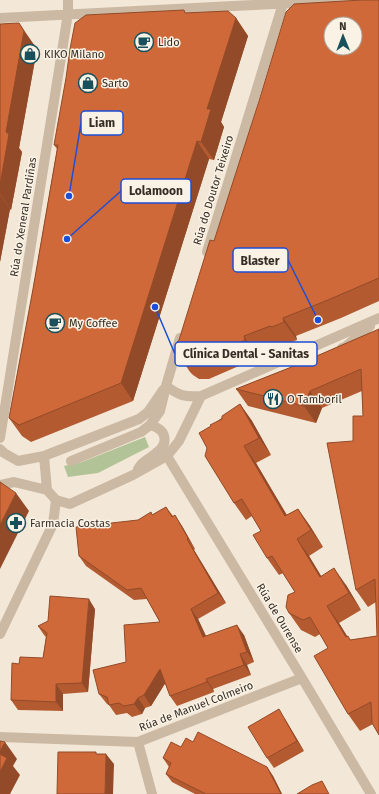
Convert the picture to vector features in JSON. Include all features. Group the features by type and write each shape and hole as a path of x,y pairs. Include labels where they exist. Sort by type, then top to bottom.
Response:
{"street":[{"name":"Rúa do Xeneral Pardiñas","path":"0,438 68,13 68,0"},
{"path":"0,18 283,2 357,0"},
{"name":"Rúa do Doutor Teixeiro","path":"204,259 283,2"},
{"path":"331,353 345,347 378,319"},
{"path":"166,386 175,393 187,397 201,396 378,319"},
{"path":"71,461 141,432 150,425 160,411 184,327"},
{"path":"0,449 18,461 44,456 139,419 148,412 166,386"},
{"path":"44,456 48,490 56,500 70,504 133,476 167,456 179,441 201,396"},
{"path":"133,476 142,463 161,450 164,445 164,434 158,428 150,425"},
{"name":"Rúa de Ourense","path":"167,456 371,794"},
{"path":"0,484 14,482 48,490"},
{"path":"0,634 53,524 56,500"},
{"name":"Rúa de Manuel Colmeiro","path":"0,737 138,742 302,678"},
{"path":"138,742 152,794"}],"green space":[{"path":"145,437 149,447 98,473 68,477 64,466 82,462"}],"building":[{"path":"379,0 379,278 283,318 284,322 244,336 245,340 196,361 187,361 178,354 176,350 176,343 179,340 210,240 214,241 286,12 294,4"},
{"path":"184,10 185,13 228,11 236,18 207,109 211,109 201,142 197,141 121,383 19,425 9,418 58,145 54,145 75,23 86,15"},
{"path":"19,23 24,31 6,132 9,134 0,185 0,24"},
{"path":"379,329 379,735 372,723 371,702 348,714 314,656 328,648 310,617 303,620 289,613 286,607 288,595 295,592 272,556 267,558 253,535 261,531 242,499 234,503 205,456 207,448 199,433 222,419 222,416 240,404 259,438 244,446 285,516 298,509 311,530 297,539 320,577 334,568 349,593 327,606 346,637 348,636 350,640 377,636 375,579 356,590 327,443 353,441 353,416 363,416 361,369 310,391 304,406 236,389"},
{"path":"0,482 16,493 0,525"},
{"path":"166,507 172,517 175,515 218,593 191,609 203,637 237,625 247,652 240,654 244,665 206,679 207,682 170,696 160,669 144,695 138,698 134,704 124,706 119,703 109,705 107,697 99,694 93,670 126,662 124,625 160,622 141,588 127,590 79,556 76,527 138,520 151,512 152,515"},
{"path":"50,596 89,599 82,683 56,684 56,702 11,700 12,663 19,664 20,657 43,658 47,633 38,626 48,621"},
{"path":"279,709 297,741 267,758 248,727"},
{"path":"198,732 267,767 281,794 206,794 166,774 171,763 163,758 171,742 181,747 186,738 193,742"},
{"path":"0,741 5,742 0,751"},
{"path":"58,752 96,752 96,754 106,754 105,794 57,794"},
{"path":"0,754 7,758 0,772"},
{"path":"322,781 329,794 297,794 312,785"}],"place":[{"name":"Lido","path":"144,42"},
{"name":"KIKO Milano","path":"30,54"},
{"name":"Sarto","path":"88,83"},
{"name":"Liam","path":"69,196"},
{"name":"Lolamoon","path":"67,239"},
{"name":"Clínica Dental - Sanitas","path":"155,307"},
{"name":"Blaster","path":"318,320"},
{"name":"My Coffee","path":"55,323"},
{"name":"O Tamboril","path":"273,399"},
{"name":"Farmacia Costas","path":"16,523"}]}
